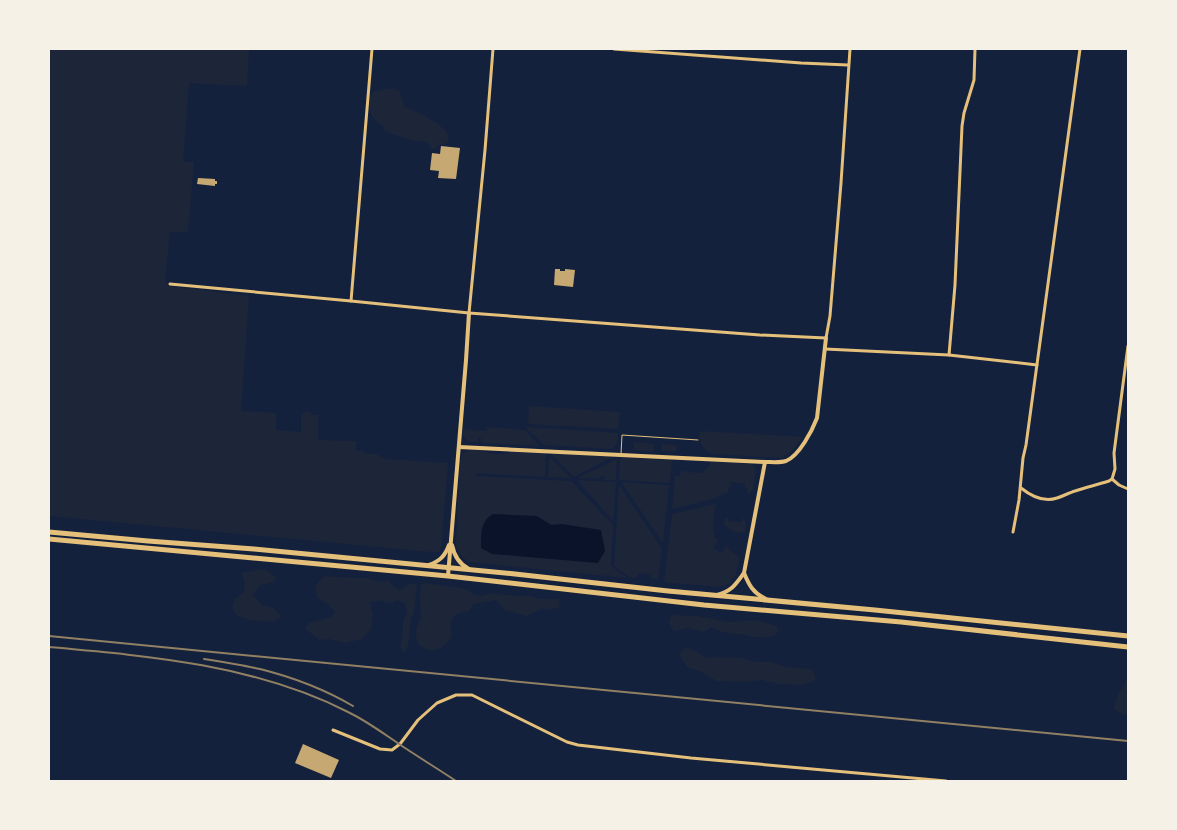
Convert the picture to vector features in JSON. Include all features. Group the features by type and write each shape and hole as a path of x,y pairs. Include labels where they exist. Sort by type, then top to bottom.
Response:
{"main road":[{"path":"49,532 254,549 1128,636"},
{"path":"49,539 448,576 704,605 901,622 1128,647"}],"street":[{"path":"351,301 372,49"},
{"path":"448,576 493,49"},
{"path":"614,49 848,65"},
{"path":"459,447 766,462 782,462 792,458 814,427 817,418 830,316 850,49"},
{"path":"949,355 955,286 962,126 974,80 975,49"},
{"path":"1013,532 1021,488 1023,458 1080,49"},
{"path":"170,284 469,313 760,335 826,338"},
{"path":"1021,488 1028,494 1046,500 1055,499 1109,481 1112,478 1115,469 1114,453 1128,346"},
{"path":"825,348 949,355 1037,365"},
{"path":"715,596 728,592 744,573 766,462"},
{"path":"1112,478 1119,485 1128,489"},
{"path":"426,566 442,558 451,540"},
{"path":"451,540 453,551 458,560 471,570"},
{"path":"744,573 750,587 759,595 770,600"},
{"path":"1118,635 1128,632"},
{"path":"332,730 380,749 392,750 400,744 418,720 437,703 456,695 472,695 567,742 578,745 691,758 946,781"}],"lane":[{"path":"621,455 622,435 698,440"}],"shaded area":[{"path":"49,49 249,49 247,86 189,83 183,162 194,162 188,232 170,232 165,281 168,285 177,287 249,296 241,411 276,413 276,430 301,432 301,415 305,412 311,412 311,415 318,415 318,440 356,441 356,451 363,451 365,454 377,454 385,459 448,463 441,550 439,552 49,516"},
{"path":"385,89 399,91 405,107 431,119 443,128 449,138 447,143 434,149 426,141 414,141 385,131 382,125 370,113 369,105 373,92"},
{"path":"529,406 620,412 618,429 528,424"},
{"path":"487,427 525,430 540,446 485,443 482,442 481,438 478,438 478,442 469,442 462,434 463,429 486,431"},
{"path":"527,427 618,433 617,443 612,449 544,445"},
{"path":"700,431 803,437 793,450 782,458 711,454 701,444 699,438"},
{"path":"634,442 654,444 653,452 634,450"},
{"path":"662,444 677,445 676,452 662,451"},
{"path":"468,450 479,450 493,454 512,452 546,454 545,477 477,473 476,476 571,481 613,525 611,566 627,578 469,562 466,560 460,554 456,543 460,461 462,454"},
{"path":"550,453 614,456 574,477"},
{"path":"549,456 571,478 548,477"},
{"path":"620,457 672,460 670,483 619,480"},
{"path":"617,459 616,480 605,480 605,477 600,476 599,479 577,478"},
{"path":"711,461 751,464 755,467 756,471 753,489 747,494 748,488 745,488 745,484 731,482 731,487 728,487 728,493 724,493 716,498 672,509 675,476 680,476 681,470 702,473"},
{"path":"577,480 616,482 613,521"},
{"path":"621,482 669,485 663,543"},
{"path":"619,485 662,549 658,579 651,579 651,575 638,573 637,578 629,577 614,566"},
{"path":"716,504 713,528 718,541 713,548 722,553 726,546 735,555 740,556 736,574 729,584 720,587 664,582 672,514"},
{"path":"493,514 537,516 551,525 562,524 601,530 605,551 598,563 492,554 481,548 481,538 483,524"},
{"path":"728,517 728,521 742,522 743,517 746,523 745,532 736,532 727,527 723,523 725,518"},
{"path":"265,569 277,578 271,583 260,585 253,595 262,605 274,608 281,616 273,622 250,620 237,616 232,608 235,599 244,592 245,582 241,573"},
{"path":"324,576 368,578 379,582 388,581 400,591 409,584 414,583 417,585 408,646 404,653 400,646 403,623 407,612 405,603 397,600 390,603 370,602 373,616 371,629 362,639 345,643 329,639 320,640 305,629 309,623 332,617 335,612 328,604 317,597 315,586"},
{"path":"425,583 466,589 475,595 481,596 492,593 531,596 540,599 558,599 560,607 549,610 543,608 527,616 504,610 496,600 473,604 469,611 456,614 450,624 452,636 445,644 440,648 428,650 418,644 416,634 421,617 420,589 421,585"},
{"path":"671,615 698,616 730,622 756,620 777,626 778,632 770,637 765,637 728,633 712,627 704,632 687,628 674,631 669,624"},
{"path":"686,647 706,658 741,658 756,662 772,662 785,667 812,669 816,678 812,682 801,685 761,680 745,682 716,681 704,673 687,667 679,654"},
{"path":"1128,675 1128,716 1117,712 1114,708 1119,692 1123,688"}],"building":[{"path":"441,146 460,148 456,179 438,178 439,171 430,170 432,153 440,154"},
{"path":"198,178 215,179 217,184 215,186 197,184"},
{"path":"555,269 560,269 560,271 565,271 565,269 575,270 573,287 554,285"},
{"path":"303,744 339,760 331,778 295,763"}],"railway":[{"path":"49,636 1128,741"},
{"path":"49,647 164,659 240,673 277,683 313,696 355,716 456,781"},
{"path":"204,659 284,676 308,684 353,706"}]}
